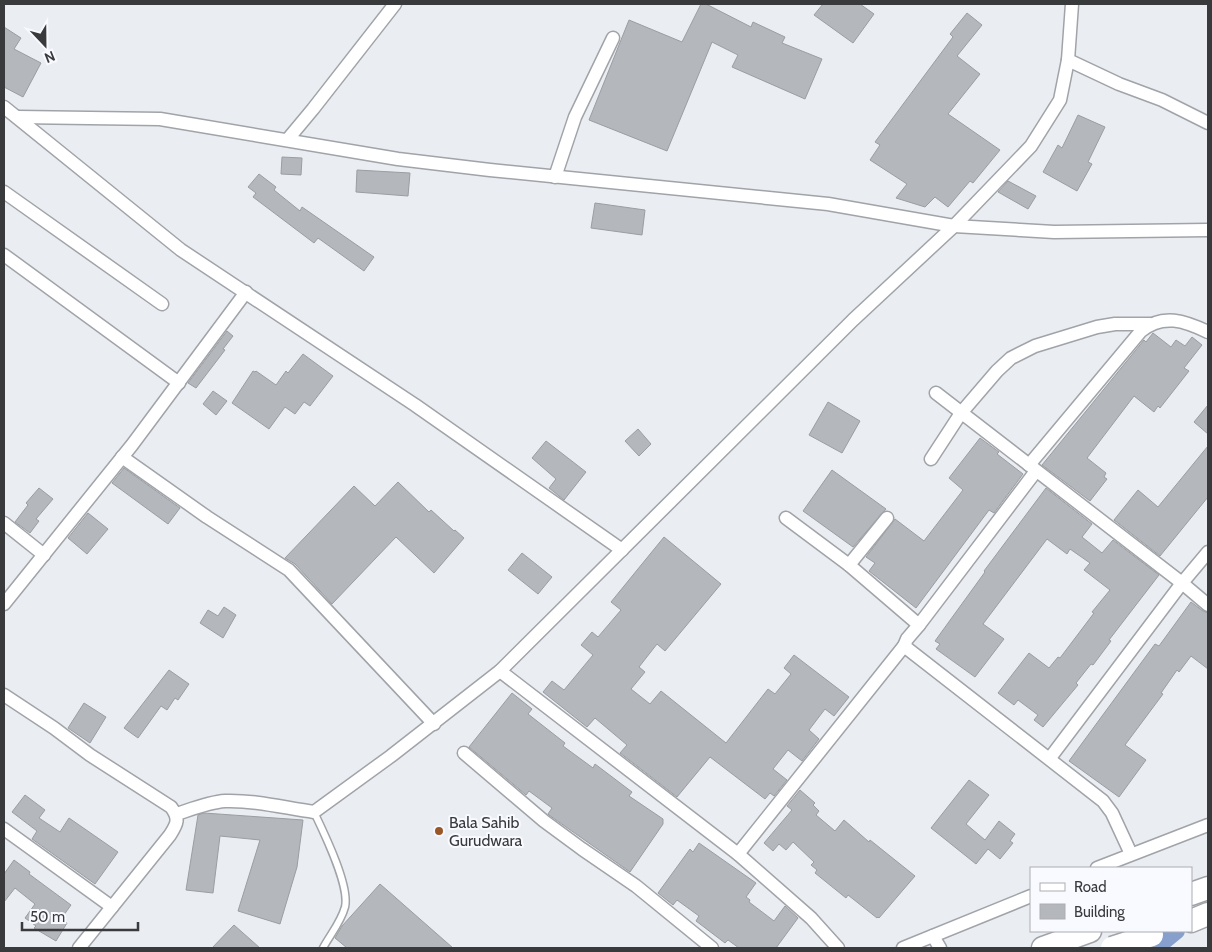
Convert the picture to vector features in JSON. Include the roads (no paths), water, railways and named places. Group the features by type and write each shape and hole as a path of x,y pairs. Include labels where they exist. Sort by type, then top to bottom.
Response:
{"highway":[{"path":"1192,894 1208,888"},
{"path":"1192,921 1208,914"},
{"path":"1043,948 1087,932"},
{"path":"1112,948 1158,933"},
{"path":"1124,948 1158,933"}],"street":[{"path":"288,139 314,109 395,4"},
{"path":"177,814 206,804 225,802 251,803 314,812 434,724 500,671 853,320 954,226 1031,146 1060,100 1068,60 1072,4"},
{"path":"555,177 575,117 613,38"},
{"path":"1068,60 1119,84 1162,100 1208,124"},
{"path":"4,107 181,250 415,405 622,550"},
{"path":"18,117 160,119 398,159 555,177 828,204 954,226 1054,232 1208,230"},
{"path":"4,192 162,304"},
{"path":"4,255 179,383"},
{"path":"4,604 122,457 246,292"},
{"path":"931,458 960,413 997,371 1011,358 1024,351 1097,327 1115,324 1150,324 1163,321 1181,321 1208,332"},
{"path":"738,854 920,625 1032,468 1141,331 1150,324"},
{"path":"936,393 1208,605"},
{"path":"122,457 207,518 289,570 434,724"},
{"path":"786,518 849,565 920,625"},
{"path":"849,565 887,518"},
{"path":"4,523 44,555"},
{"path":"1050,758 1182,583 1208,552"},
{"path":"904,646 1103,800 1112,813 1131,854"},
{"path":"500,671 738,854 811,918 838,948"},
{"path":"4,695 54,728 90,755 171,806 177,814 176,825 170,835 79,948"},
{"path":"464,754 544,821 636,886 712,948"},
{"path":"1099,867 1208,825"},
{"path":"4,829 112,907"},
{"path":"903,948 1030,896"},
{"path":"934,936 940,948"}],"lane":[{"path":"314,812 343,882 345,906 339,921 323,948"}],"waterway":[{"path":"1152,948 1176,932"}],"place":[{"name":"Bala Sahib Gurudwara","path":"439,831"}]}
